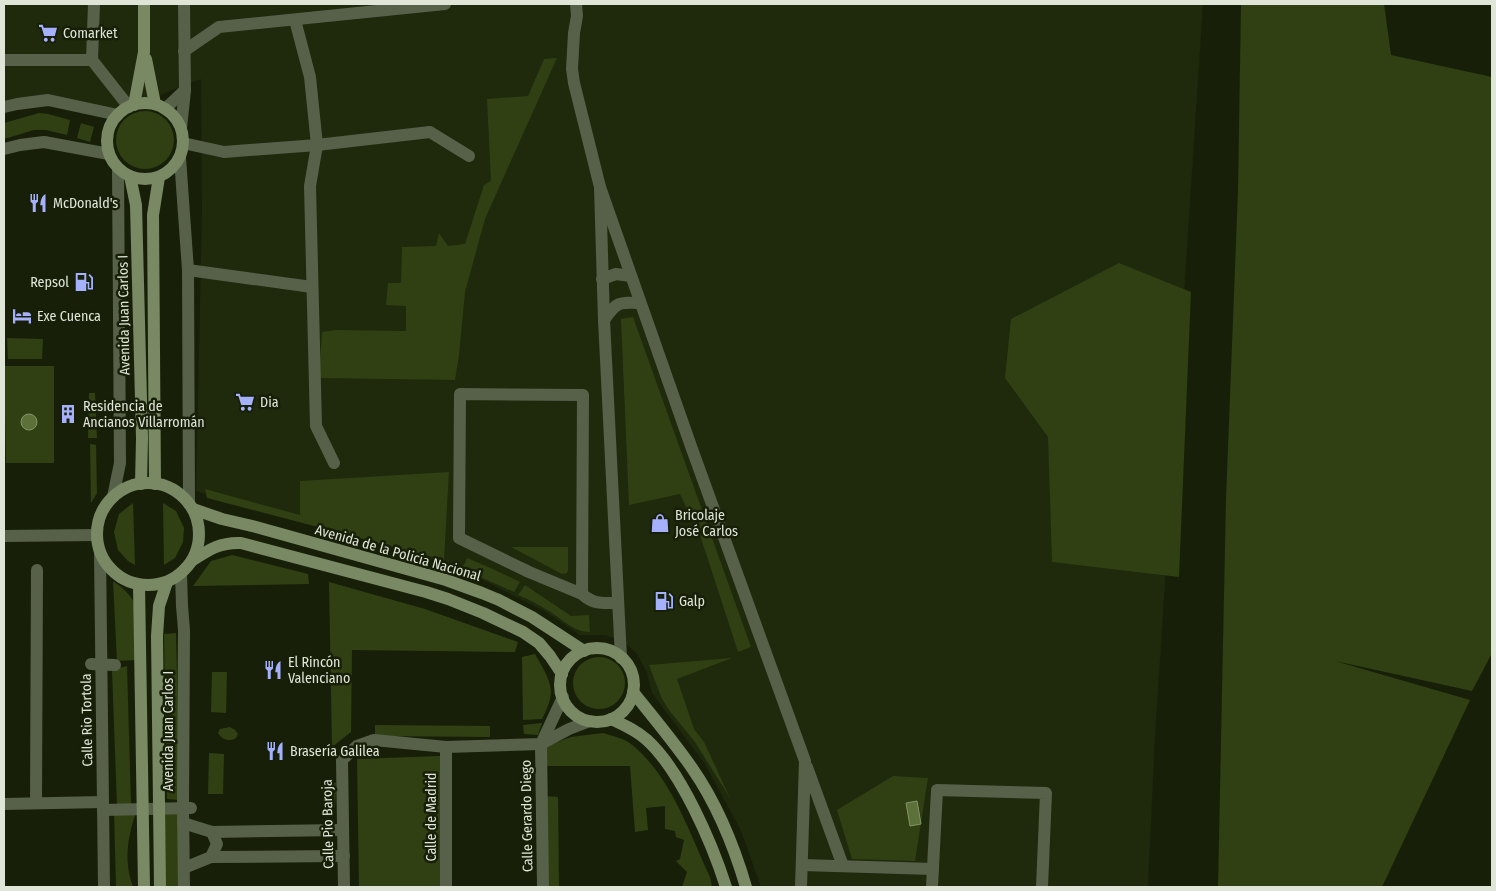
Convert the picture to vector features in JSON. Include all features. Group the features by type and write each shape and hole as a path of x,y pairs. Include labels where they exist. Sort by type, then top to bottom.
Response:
{"main road":[{"path":"132,106 144,52 144,4"},
{"path":"144,52 160,106"},
{"path":"145,103 160,106 173,116 181,128 183,143 180,158 170,170 159,177 145,179 130,176 118,168 109,154 107,143 110,126 118,115 132,106 145,103"},
{"name":"Avenida Juan Carlos I","path":"130,176 136,204 142,438 141,484"},
{"path":"156,484 153,215 159,177"},
{"path":"141,484 156,484 172,489 181,495 191,506 198,520 200,532 198,549 193,560 181,574 167,582 156,585 139,585 126,581 116,574 106,564 100,553 97,535 102,511 114,497 126,488 141,484"},
{"name":"Avenida de la Policía Nacional","path":"191,506 222,519 446,580 482,593 532,617 584,651"},
{"path":"193,560 217,546 231,542 241,543 448,599 523,632 545,650 562,674"},
{"name":"Avenida Juan Carlos I","path":"160,887 157,636 159,606 167,582"},
{"name":"Avenida Juan Carlos I","path":"139,585 144,887"},
{"path":"597,648 616,654 621,658 628,664 634,682 633,692 627,706 620,714 611,719 598,722 581,718 573,713 562,697 560,688 562,674 572,658 584,651 597,648"},
{"path":"633,692 672,740 702,783 724,827 746,887"},
{"path":"611,719 629,727 648,741 672,772 686,794 711,846 726,887"}],"street":[{"path":"94,4 92,60 132,106"},
{"path":"181,128 184,90 184,4"},
{"path":"184,52 219,28 445,4"},
{"path":"576,4 577,16 572,69 600,187 692,449 843,866"},
{"path":"295,20 310,77 317,145 310,186 316,426 334,463"},
{"path":"4,60 92,60"},
{"path":"160,106 184,90"},
{"path":"4,108 17,104 48,100 118,115"},
{"path":"183,143 224,152 317,145 430,132 470,156"},
{"path":"4,149 44,142 109,154"},
{"path":"180,158 188,270 191,506"},
{"path":"114,497 120,463 118,168"},
{"path":"600,187 602,279 621,658"},
{"path":"188,270 312,287"},
{"path":"602,279 616,274 631,276"},
{"path":"604,320 613,306 624,302 640,303"},
{"path":"582,594 583,395 460,394 459,538 529,572 582,594 596,603 618,603"},
{"path":"4,536 97,535"},
{"name":"Calle Rio Tortola","path":"100,553 96,664 103,806 104,887"},
{"path":"36,803 37,570"},
{"name":"Avenida Juan Carlos I","path":"181,574 184,630 187,808 183,823 184,887"},
{"path":"96,664 115,665"},
{"path":"541,744 562,697"},
{"path":"446,747 541,744 569,729 590,721"},
{"name":"Calle Pio Baroja","path":"344,887 342,760 356,746 374,740 446,747"},
{"name":"Calle Gerardo Diego","path":"541,744 543,887"},
{"name":"Calle de Madrid","path":"446,747 446,887"},
{"path":"801,887 805,761"},
{"path":"932,887 937,790 1046,793 1042,887"},
{"path":"4,804 36,803 142,809 187,808"},
{"path":"183,823 212,832 343,830"},
{"path":"211,857 217,844 212,832"},
{"path":"184,868 211,857 344,856"},
{"path":"802,866 933,869"}],"shaded area":[{"path":"4,4 1203,4 1155,736 1148,887 761,887 741,831 705,764 652,693 647,673 637,654 624,642 605,635 580,635 546,612 481,579 422,557 196,491 202,210 201,79 122,111 55,101 4,108"},
{"path":"1241,4 1384,4 1391,55 1492,77 1492,653 1472,691 1335,661 1470,700 1382,887 1218,887 1226,499 1238,191"},
{"path":"557,58 485,219 465,292 455,380 319,378 322,332 336,330 406,331 406,306 386,305 388,283 401,283 402,247 436,246 439,233 448,246 465,244 484,185 491,181 487,99 528,96 544,59"},
{"path":"145,111 156,113 169,124 174,140 172,151 161,164 145,169 134,167 121,156 116,140 118,129 129,116"},
{"path":"39,113 70,120 67,135 46,130 34,130 4,139 4,123"},
{"path":"81,123 94,127 90,142 77,138"},
{"path":"1119,263 1191,292 1179,577 1052,562 1048,437 1005,378 1011,319"},
{"path":"633,317 751,647 738,652 701,538 680,494 629,505 621,319"},
{"path":"7,338 43,339 42,359 8,359"},
{"path":"4,366 54,366 54,463 6,463"},
{"path":"89,393 95,393 97,438 88,438"},
{"path":"29,414 37,422 29,430 21,422"},
{"path":"90,444 96,445 97,493 91,503"},
{"path":"449,472 444,560 207,498 205,489 300,515 300,481"},
{"path":"133,503 135,565 128,561 118,550 114,532 119,514"},
{"path":"163,503 176,511 184,528 183,542 175,558 164,565"},
{"path":"511,547 568,547 567,573 562,574"},
{"path":"232,555 308,574 309,584 193,586 211,561"},
{"path":"467,558 520,582 514,592 485,579 455,569 464,565"},
{"path":"113,581 132,598 136,606 136,660 117,661"},
{"path":"329,582 425,609 518,642 515,652 352,650 351,732 332,747"},
{"path":"525,585 571,616 589,615 590,632 578,630 540,606 518,595"},
{"path":"176,633 180,800 167,799 164,634"},
{"path":"535,654 549,681 550,698 542,719 523,720 522,657"},
{"path":"599,657 609,659 617,665 623,673 625,683 623,693 617,701 609,707 599,709 589,707 581,701 575,693 573,683 575,673 581,665 589,659"},
{"path":"732,658 677,679 694,729 704,742 730,798 695,742 662,699 649,665"},
{"path":"127,666 131,805 117,806 112,670"},
{"path":"212,672 227,672 226,713 211,712"},
{"path":"542,723 538,735 524,734 523,725"},
{"path":"375,725 490,726 490,737 375,736"},
{"path":"230,727 238,734 236,738 226,740 218,733 220,729"},
{"path":"603,733 628,742 645,757 657,772 678,806 710,877 712,887 682,887 687,872 676,861 680,859 684,840 676,837 675,831 665,829 665,806 646,808 648,830 635,832 630,766 547,766 547,746 571,737"},
{"path":"209,753 224,754 223,794 208,794"},
{"path":"440,756 441,887 359,887 357,759"},
{"path":"893,776 928,778 915,861 852,859 837,810"},
{"path":"328,782 336,783 335,808 327,808"},
{"path":"546,796 558,797 559,887 546,887"},
{"path":"917,801 921,824 910,826 906,803"},
{"path":"179,811 180,887 164,887 162,812"},
{"path":"114,812 135,815 128,851 128,869 133,887 116,887"}],"place":[{"name":"Comarket","path":"48,33"},
{"name":"McDonald's","path":"38,203"},
{"name":"Repsol","path":"84,282"},
{"name":"Exe Cuenca","path":"22,316"},
{"name":"Dia","path":"245,402"},
{"name":"Residencia de Ancianos Villarromán","path":"68,414"},
{"name":"Bricolaje José Carlos","path":"660,523"},
{"name":"Galp","path":"664,601"},
{"name":"El Rincón Valenciano","path":"273,670"},
{"name":"Brasería Galilea","path":"275,751"}]}
